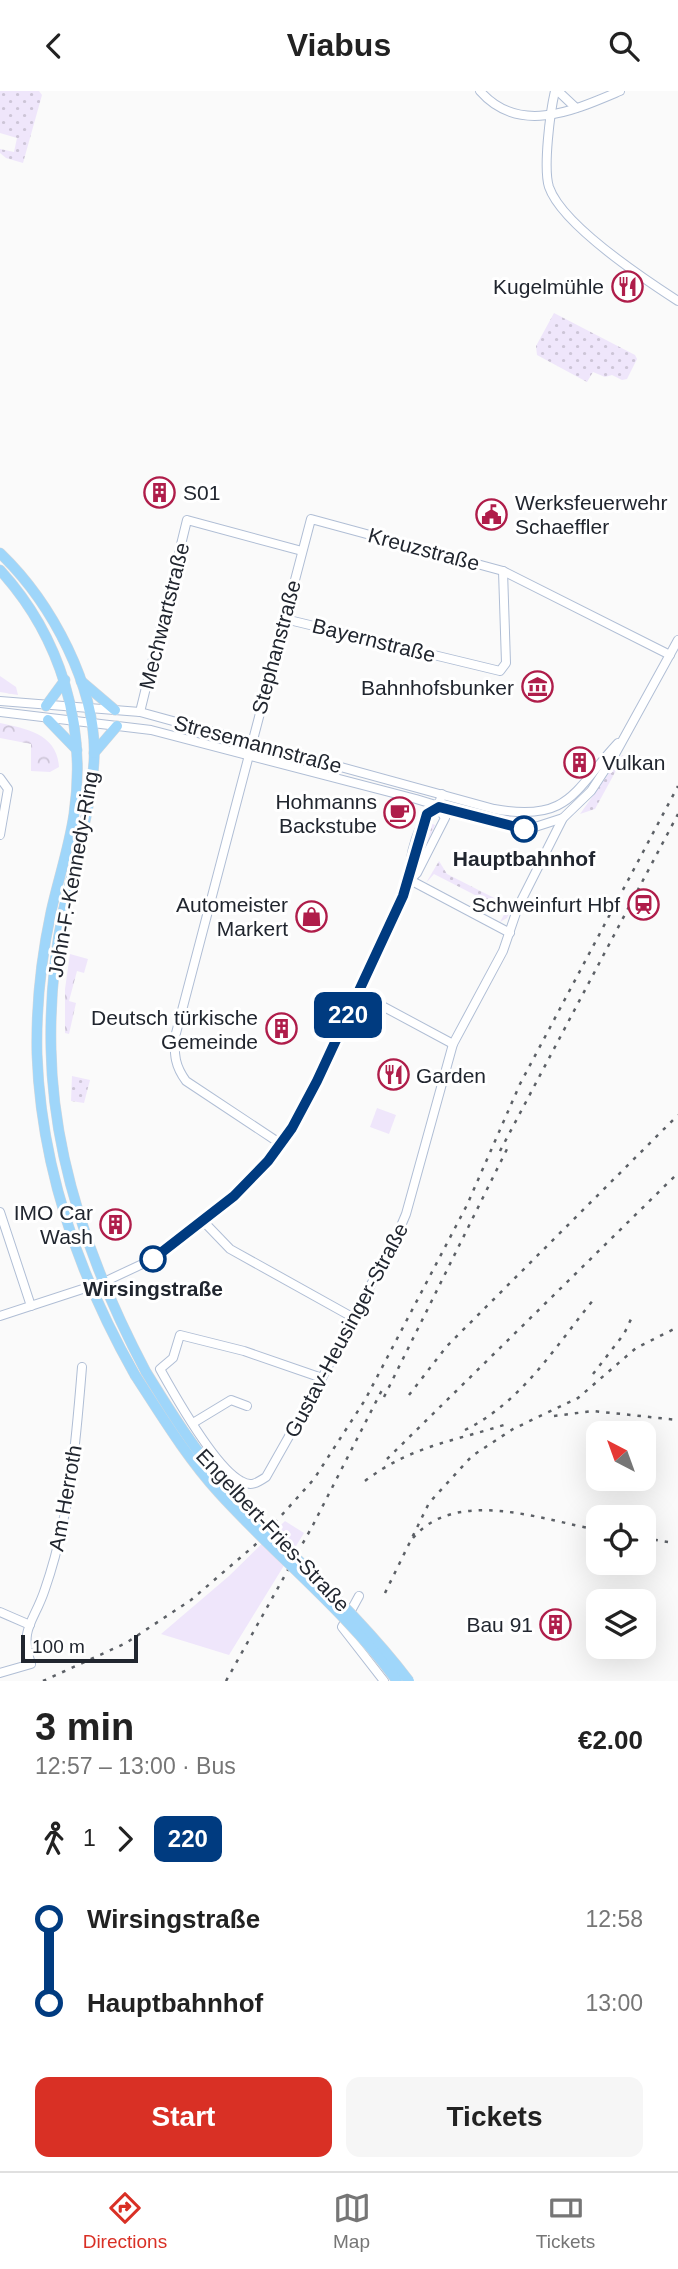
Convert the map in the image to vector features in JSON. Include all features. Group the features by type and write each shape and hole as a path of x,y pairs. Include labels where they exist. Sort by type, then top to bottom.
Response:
{"main road":[{"name":"John-F.-Kennedy-Ring","path":"0,553 23,578 51,617 81,681 90,723 94,753 86,815 52,981 51,1051 56,1119 63,1158 104,1282 141,1373"},
{"name":"John-F.-Kennedy-Ring","path":"0,570 31,610 54,651 65,680 75,723 77,750 74,815 51,910 40,979 37,1054 44,1128 54,1178 90,1287 141,1373"},
{"path":"46,706 65,680"},
{"path":"81,681 115,710"},
{"path":"48,720 77,750"},
{"path":"94,753 117,726"},
{"name":"Engelbert-Fries-Straße","path":"141,1373 180,1444 217,1491 341,1617 397,1681"},
{"name":"Engelbert-Fries-Straße","path":"141,1373 224,1483 376,1639 410,1681"}],"street":[{"path":"481,91 506,111 531,117 549,116 620,91"},
{"path":"576,108 557,91 549,116 548,174 554,198 614,257 678,301"},
{"name":"Kreuzstraße","path":"302,551 311,519 503,571 670,655"},
{"name":"Mechwartstraße","path":"140,712 187,520 302,551"},
{"name":"Stephanstraße","path":"281,1145 186,1081 177,1069 174,1053 175,1037 302,551"},
{"name":"Bayernstraße","path":"285,619 503,671 506,663 503,571"},
{"path":"564,818 591,791 614,757 678,640"},
{"name":"Stresemannstraße","path":"0,701 140,712 506,811 531,812 551,808 579,791 623,738"},
{"name":"Stresemannstraße","path":"0,712 48,720 151,730 517,829 536,828 564,818"},
{"path":"313,773 316,760"},
{"path":"0,835 8,789 2,779"},
{"path":"410,880 409,869 425,819 439,807 442,794"},
{"path":"0,1316 104,1282 153,1259 204,1222 247,1184 281,1145 317,1081 410,880 417,873 445,818 439,807"},
{"name":"Gustav-Heusinger-Straße","path":"193,1423 231,1474 242,1481 256,1484 272,1470 407,1214 453,1044 510,933 518,907 564,818"},
{"path":"410,880 510,933"},
{"path":"358,993 453,1044"},
{"path":"0,1212 31,1307"},
{"path":"204,1222 230,1249 354,1318"},
{"path":"247,1406 231,1400 193,1423 160,1369 173,1358 180,1335 244,1351 322,1378"},
{"name":"Am Herroth","path":"30,1625 45,1590 62,1528 74,1458 82,1367"},
{"path":"359,1596 342,1627 384,1681"},
{"path":"0,1612 30,1625 24,1642 31,1664 0,1674"}],"green space":[{"path":"0,91 39,91 42,95 23,163 6,158 0,153 0,149 14,152 17,138 0,133"},
{"path":"554,313 635,355 637,359 627,379 622,380 612,375 605,377 593,372 587,382 537,355 536,346"},
{"path":"0,676 16,687 18,695 0,692"},
{"path":"0,723 30,731 47,740 57,756 59,767 50,772 31,771 31,744 0,738"},
{"path":"622,755 624,756 595,809 580,814"},
{"path":"464,805 511,816 510,822 463,810"},
{"path":"428,822 435,825 414,871"},
{"path":"439,861 447,874 512,907 507,918 500,922 506,911 434,874 426,883"},
{"path":"70,954 88,959 84,973 77,971 69,1001 76,1003 69,1034 65,1033 65,989"},
{"path":"72,1076 90,1080 84,1103 71,1101"},
{"path":"377,1108 396,1115 389,1134 370,1127"},
{"path":"285,1521 304,1533 229,1655 161,1634 229,1576"}],"railway":[{"path":"43,1681 126,1643 191,1600 255,1545 314,1479 365,1400 467,1205 520,1084 678,786"},
{"path":"500,1151 678,814"},
{"path":"409,1395 447,1346 678,1115"},
{"path":"384,1397 510,1143"},
{"path":"387,1459 678,1173"},
{"path":"465,1430 485,1418 521,1389 594,1299"},
{"path":"593,1374 624,1334 632,1317"},
{"path":"385,1593 429,1503 472,1456 513,1429 578,1398 636,1348 678,1327"},
{"path":"226,1681 313,1525 384,1386"},
{"path":"554,1416 593,1411 678,1420"},
{"path":"365,1481 400,1459 417,1452 510,1423"},
{"path":"413,1538 431,1523 452,1514 476,1510 527,1515 586,1527"},
{"path":"656,1540 668,1542"}],"bus line":[{"name":"220","path":"153,1259 185,1237 247,1184 292,1128 317,1081 410,880 409,869 427,814 439,807 511,828 524,829"}],"place":[{"name":"Kugelmühle","path":"627,286"},
{"name":"S01","path":"160,492"},
{"name":"Werksfeuerwehr Schaeffler","path":"492,514"},
{"name":"Bahnhofsbunker","path":"537,687"},
{"name":"Vulkan","path":"579,762"},
{"name":"Hohmanns Backstube","path":"400,813"},
{"name":"Hauptbahnhof","path":"524,829"},
{"name":"Schweinfurt Hbf","path":"643,904"},
{"name":"Automeister Markert","path":"311,916"},
{"name":"Deutsch türkische Gemeinde","path":"281,1029"},
{"name":"Garden","path":"393,1075"},
{"name":"IMO Car Wash","path":"116,1224"},
{"name":"Wirsingstraße","path":"153,1259"},
{"name":"Bau 91","path":"556,1624"}]}
